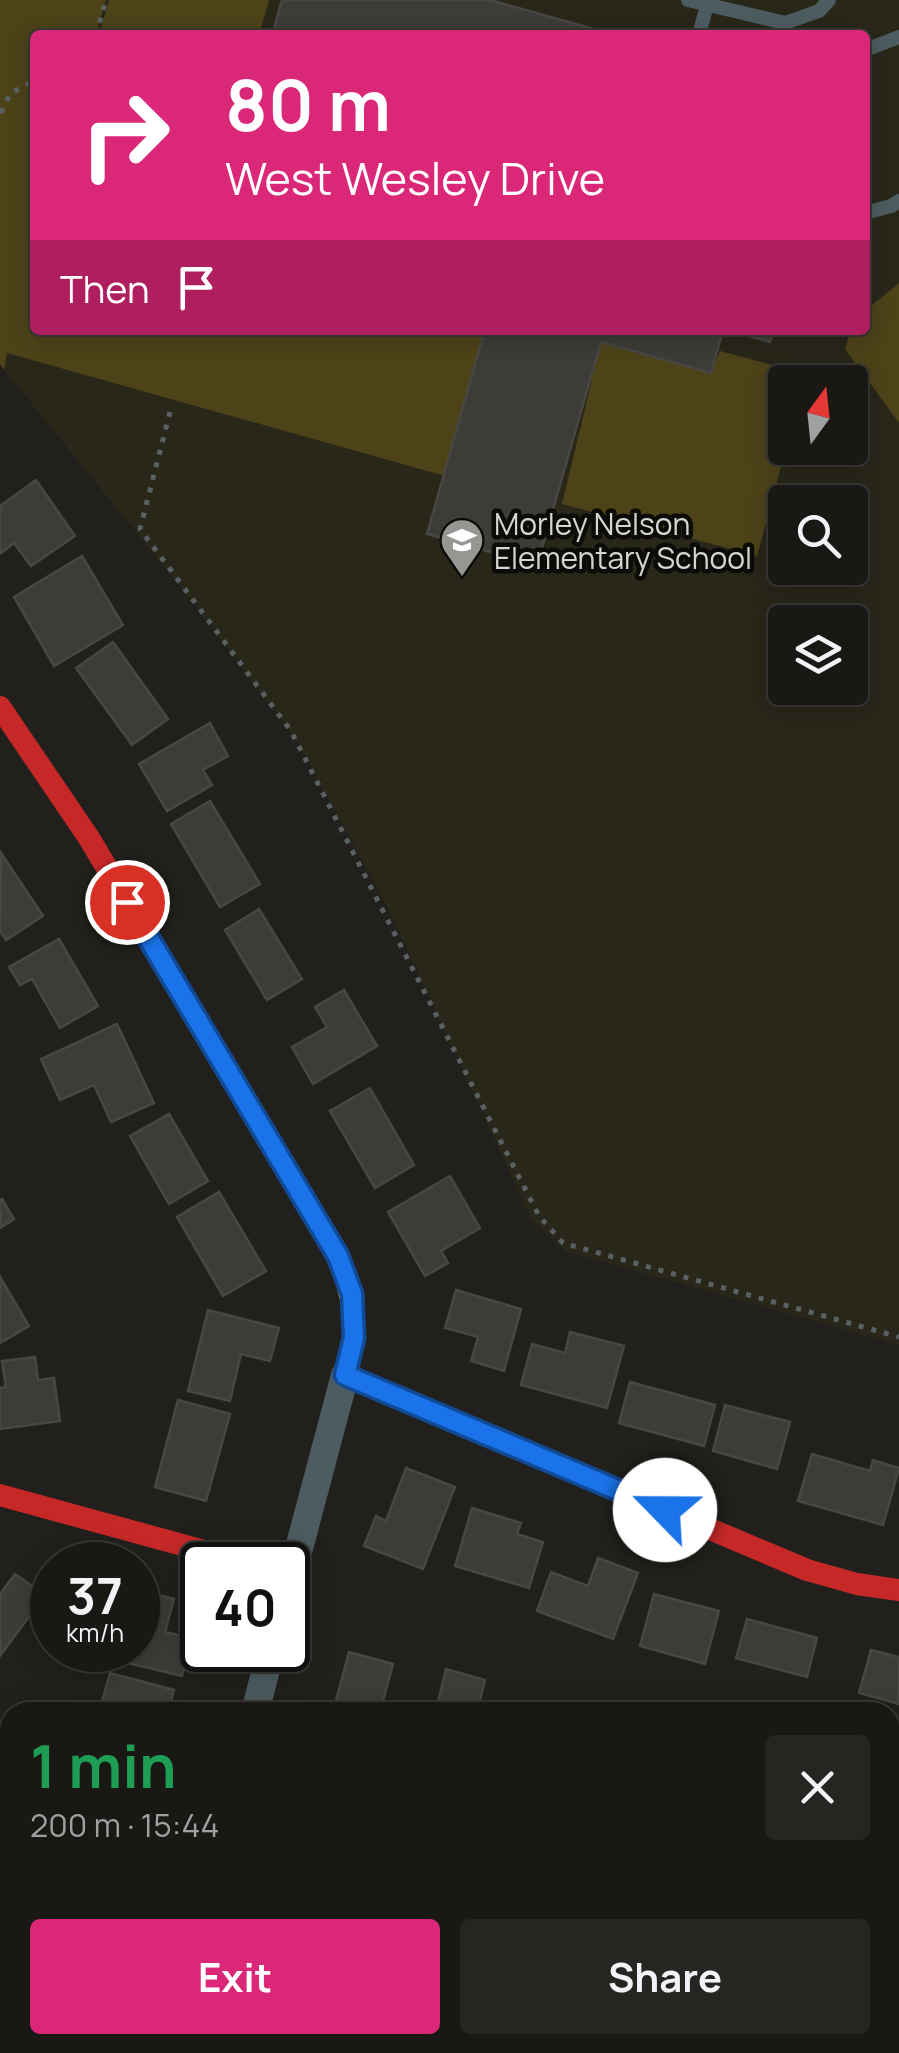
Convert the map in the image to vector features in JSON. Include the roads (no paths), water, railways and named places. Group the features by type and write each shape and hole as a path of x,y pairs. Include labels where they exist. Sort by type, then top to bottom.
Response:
{"street":[{"path":"0,707 89,838 338,1256 352,1294 354,1338 299,1542"},
{"path":"345,1375 807,1570 857,1584 899,1590"},
{"path":"0,1495 180,1544"},
{"path":"258,1702 266,1672"}],"lane":[{"path":"688,0 784,23 819,11 829,0"},
{"path":"700,30 707,5"},
{"path":"870,48 899,37"},
{"path":"870,212 899,202"}],"place":[{"name":"Morley Nelson Elementary School","path":"462,578"}]}
